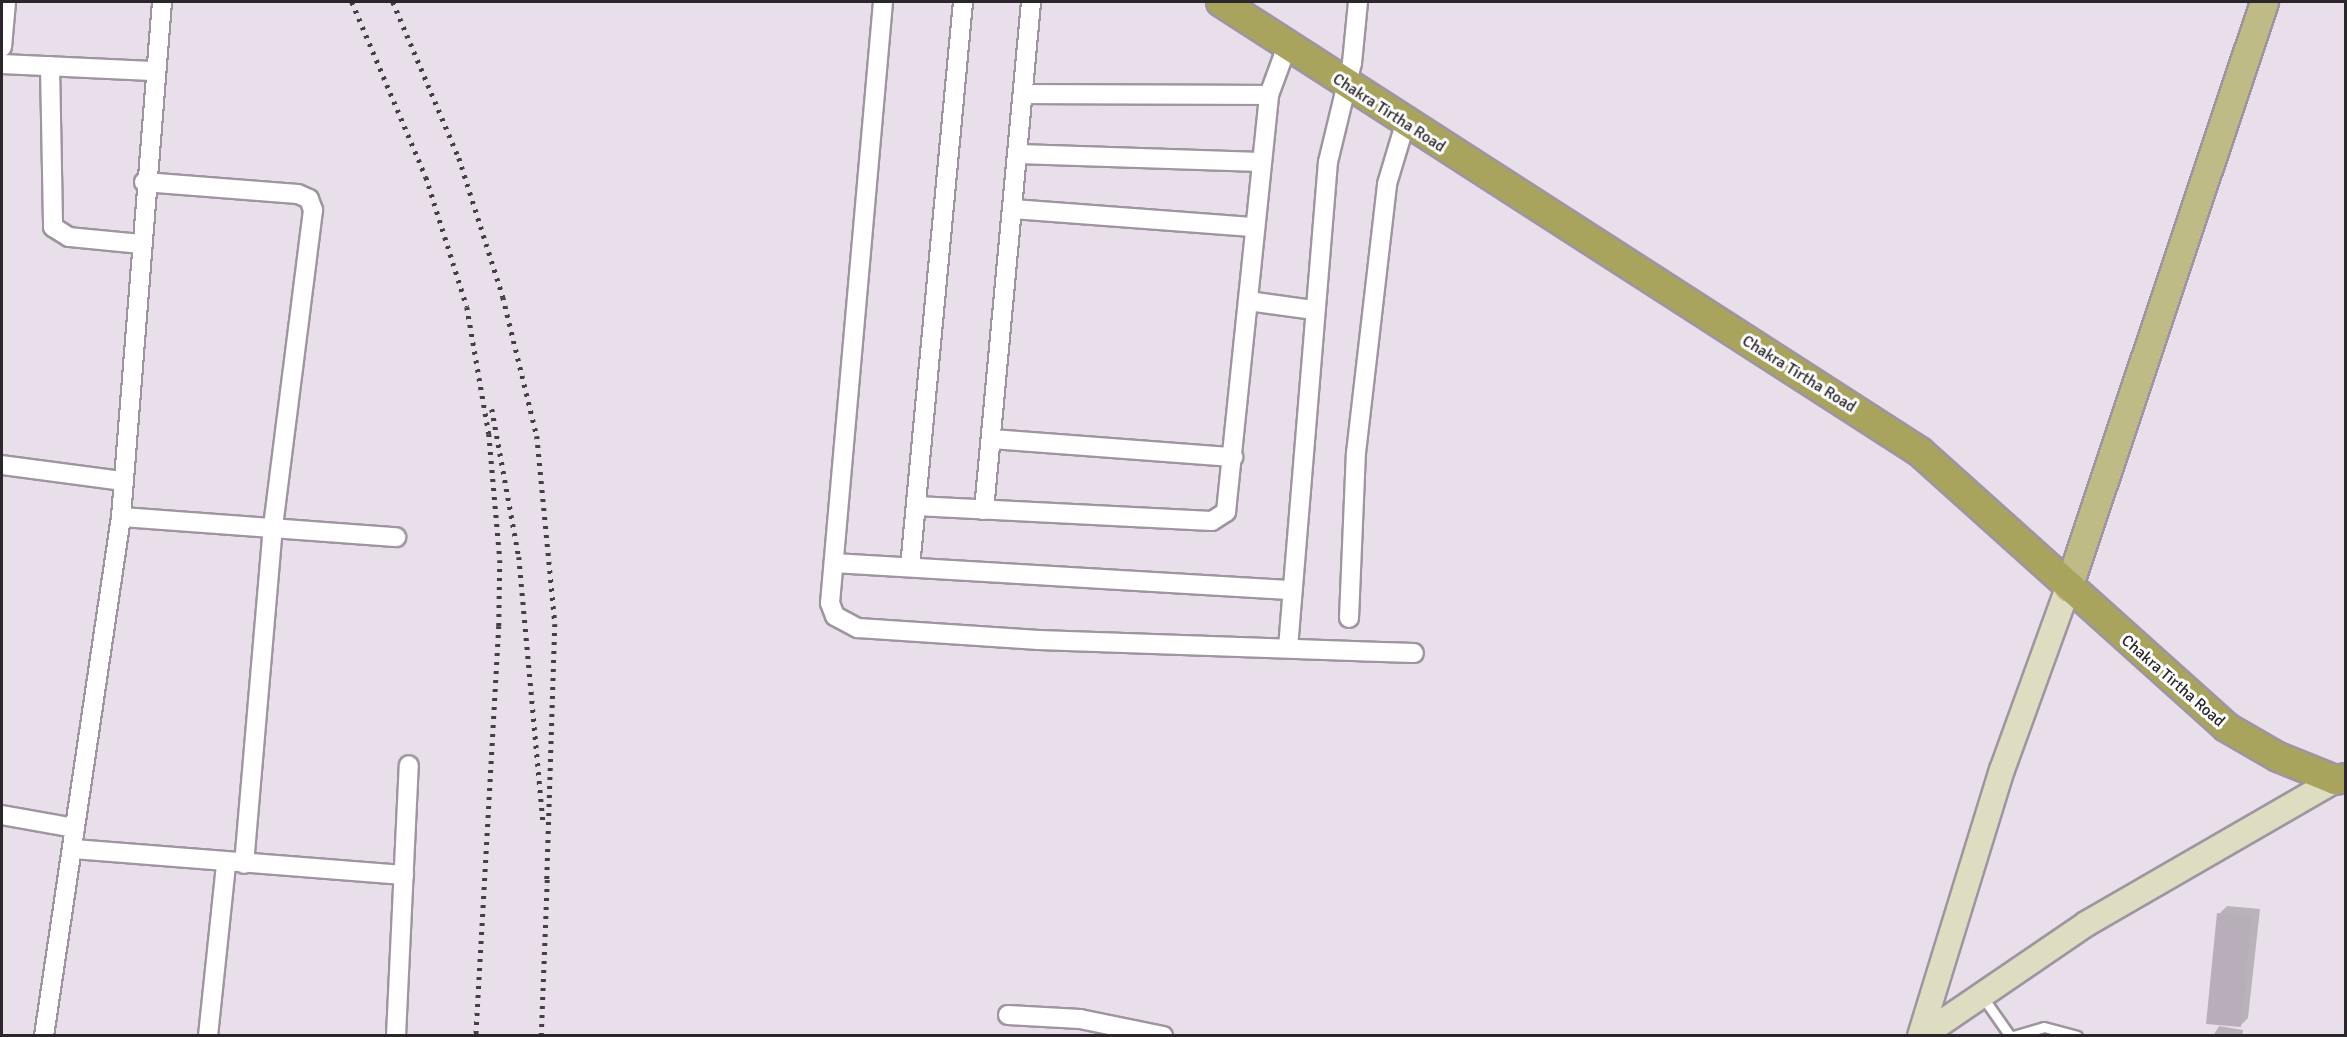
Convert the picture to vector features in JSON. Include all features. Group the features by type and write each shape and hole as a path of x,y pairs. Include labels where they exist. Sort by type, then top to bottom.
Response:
{"highway":[{"name":"Chakra Tirtha Road","path":"1221,2 1344,85 1920,452 2068,588 2226,727 2340,779"}],"main road":[{"path":"1921,1035 2002,770 2068,588 2264,2"},
{"path":"1921,1035 2086,924 2340,779"}],"street":[{"path":"2,47 6,2"},
{"path":"44,1035 120,517 152,71 162,2"},
{"path":"883,2 830,603 845,625 858,628 1414,652"},
{"path":"910,567 963,2"},
{"path":"984,510 1031,2"},
{"path":"1288,648 1314,310 1328,162 1344,85 1357,38 1358,2"},
{"path":"916,506 1212,521 1226,512 1269,95 1287,46"},
{"path":"2,64 152,71"},
{"path":"50,66 53,228 69,237 140,244"},
{"path":"1024,94 1269,95"},
{"path":"1349,618 1356,453 1389,176 1405,124"},
{"path":"1018,154 1261,162"},
{"path":"144,182 298,194 309,199 313,210 273,526 235,864 208,1035"},
{"path":"1013,209 1255,227"},
{"path":"1248,301 1314,310"},
{"path":"991,439 1233,457"},
{"path":"2,465 122,481"},
{"path":"120,517 273,526 396,537"},
{"path":"834,563 1292,590"},
{"path":"396,1035 409,765"},
{"path":"2,815 75,828"},
{"path":"73,849 235,864 404,874"},
{"path":"1008,1015 1080,1019 1163,1035"}],"lane":[{"path":"1982,995 2011,1035 2044,1027 2077,1035"}],"building":[{"path":"2217,913 2252,917 2241,1027 2206,1024"}],"railway":[{"path":"352,2 426,177 467,307 489,434 500,560 499,626 476,1036"},
{"path":"393,2 459,158 503,297 537,436 555,624 547,885"},
{"path":"492,409 519,557 543,820"},
{"path":"541,1036 547,877"}]}
